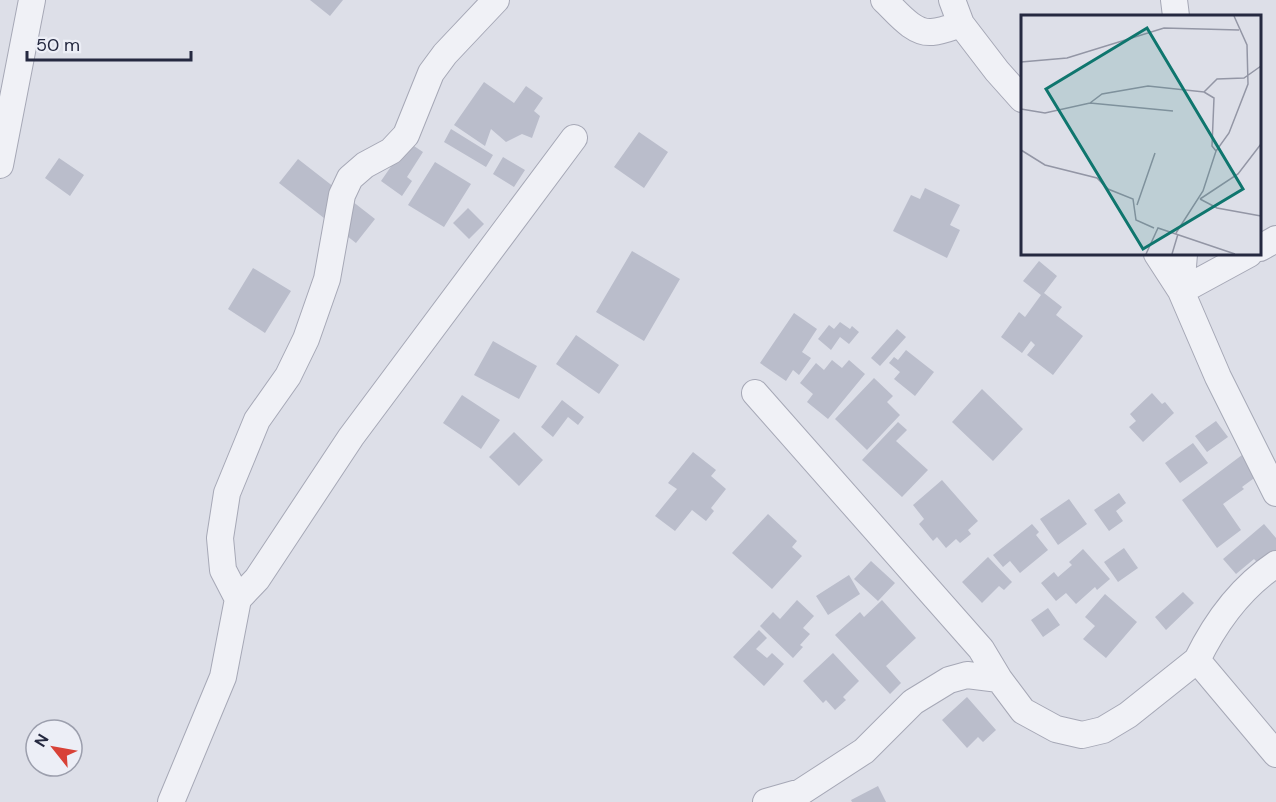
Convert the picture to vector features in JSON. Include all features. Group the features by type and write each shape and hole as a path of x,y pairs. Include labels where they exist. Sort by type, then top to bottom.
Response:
{"street":[{"path":"0,165 32,0"},
{"path":"238,599 222,570 220,538 227,493 257,420 288,376 306,339 327,279 342,195 350,178 365,165 391,150 406,135 432,74 445,54 496,0"},
{"path":"884,0 916,28 924,31 932,32 961,24"},
{"path":"952,0 961,24 996,71 1021,97"},
{"path":"1174,0 1176,15"},
{"path":"171,802 223,677 238,599 257,579 351,437 574,138"},
{"path":"1261,247 1276,239"},
{"path":"1158,255 1181,291 1218,377 1276,493"},
{"path":"1181,291 1184,255"},
{"path":"1181,291 1247,255"},
{"path":"755,393 981,649 999,679 1023,711 1056,729 1082,735 1103,730 1128,715 1197,660 1207,639 1228,607 1258,576 1276,564"},
{"path":"1197,660 1276,754"},
{"path":"766,802 801,792 864,751 913,702 950,680 967,675 999,679"}],"building":[{"path":"310,0 343,0 330,16"},
{"path":"484,82 514,103 526,86 543,98 534,111 540,116 532,138 522,134 506,142 491,129 485,146 454,125"},
{"path":"451,129 493,155 486,167 444,142"},
{"path":"639,132 668,152 644,188 614,167"},
{"path":"408,142 423,152 407,177 412,181 402,196 381,181"},
{"path":"503,157 525,170 514,187 493,174"},
{"path":"59,158 84,175 70,196 45,178"},
{"path":"298,159 375,219 356,243 279,183"},
{"path":"435,162 471,184 444,227 408,205"},
{"path":"925,188 960,205 950,225 960,230 947,258 893,231 911,195 920,199"},
{"path":"468,208 484,224 469,239 453,223"},
{"path":"632,251 680,279 644,341 596,312"},
{"path":"1039,261 1057,276 1044,293 1062,307 1056,315 1083,336 1053,375 1027,355 1035,345 1031,341 1022,353 1001,337 1019,312 1025,317 1041,295 1023,281"},
{"path":"253,268 291,291 265,333 228,309"},
{"path":"794,313 817,329 802,352 811,358 799,375 793,370 786,381 760,363"},
{"path":"840,322 850,329 852,326 859,332 849,344 840,337 831,350 818,339 829,325 834,329"},
{"path":"897,329 906,337 880,366 871,358"},
{"path":"576,335 619,365 599,394 556,364"},
{"path":"493,341 537,366 519,399 474,375"},
{"path":"906,350 934,372 915,396 894,379 900,372 889,363 894,357 898,360"},
{"path":"832,360 842,368 849,360 865,374 828,419 807,402 813,394 800,383 816,363 824,370"},
{"path":"874,378 893,396 887,402 900,415 867,450 835,419"},
{"path":"982,389 1023,429 993,461 952,422"},
{"path":"1152,393 1162,404 1165,402 1174,413 1143,442 1129,427 1136,421 1130,414"},
{"path":"462,395 500,420 481,449 443,423"},
{"path":"562,400 584,417 578,425 568,417 553,437 541,427"},
{"path":"1216,421 1228,437 1207,452 1195,436"},
{"path":"898,422 907,430 896,441 928,470 902,497 862,460"},
{"path":"514,432 543,460 519,486 489,457"},
{"path":"1193,443 1208,463 1180,483 1165,463"},
{"path":"693,452 716,470 711,476 726,489 711,508 714,511 706,521 692,510 675,531 655,516 677,489 668,483"},
{"path":"1242,455 1257,476 1223,504 1241,530 1217,548 1182,500"},
{"path":"942,480 978,521 968,530 971,534 960,543 956,539 946,548 937,537 933,541 919,524 924,519 913,505"},
{"path":"1119,493 1126,503 1116,511 1123,521 1109,531 1094,510"},
{"path":"1069,499 1087,524 1058,545 1040,519"},
{"path":"768,514 797,541 792,547 802,556 772,589 732,553"},
{"path":"1032,524 1039,532 1036,535 1048,550 1020,573 1010,561 1003,567 993,555"},
{"path":"1264,524 1276,538 1276,552 1260,565 1254,559 1236,574 1223,559"},
{"path":"1124,548 1138,568 1118,582 1104,562"},
{"path":"1083,549 1110,579 1097,590 1095,587 1076,604 1066,593 1056,601 1041,583 1054,572 1058,577 1072,565 1069,562"},
{"path":"988,557 1012,582 1004,590 999,586 982,603 962,582"},
{"path":"871,561 895,583 878,601 854,579"},
{"path":"849,575 860,594 828,615 816,596"},
{"path":"1183,592 1194,603 1166,630 1155,617"},
{"path":"1105,594 1137,622 1106,658 1083,639 1095,626 1085,617"},
{"path":"797,600 814,616 803,628 810,634 800,645 803,647 793,658 760,626 773,612 780,619"},
{"path":"882,600 916,638 886,666 901,683 890,694 835,635 860,612 864,617"},
{"path":"1048,608 1060,625 1043,637 1031,620"},
{"path":"759,630 767,638 756,649 767,658 772,653 784,664 764,686 733,657"},
{"path":"833,653 859,681 843,697 846,700 835,710 826,700 823,703 803,681"},
{"path":"967,697 996,730 983,742 978,737 967,748 942,720"},
{"path":"878,786 886,802 852,802 851,800"}]}
